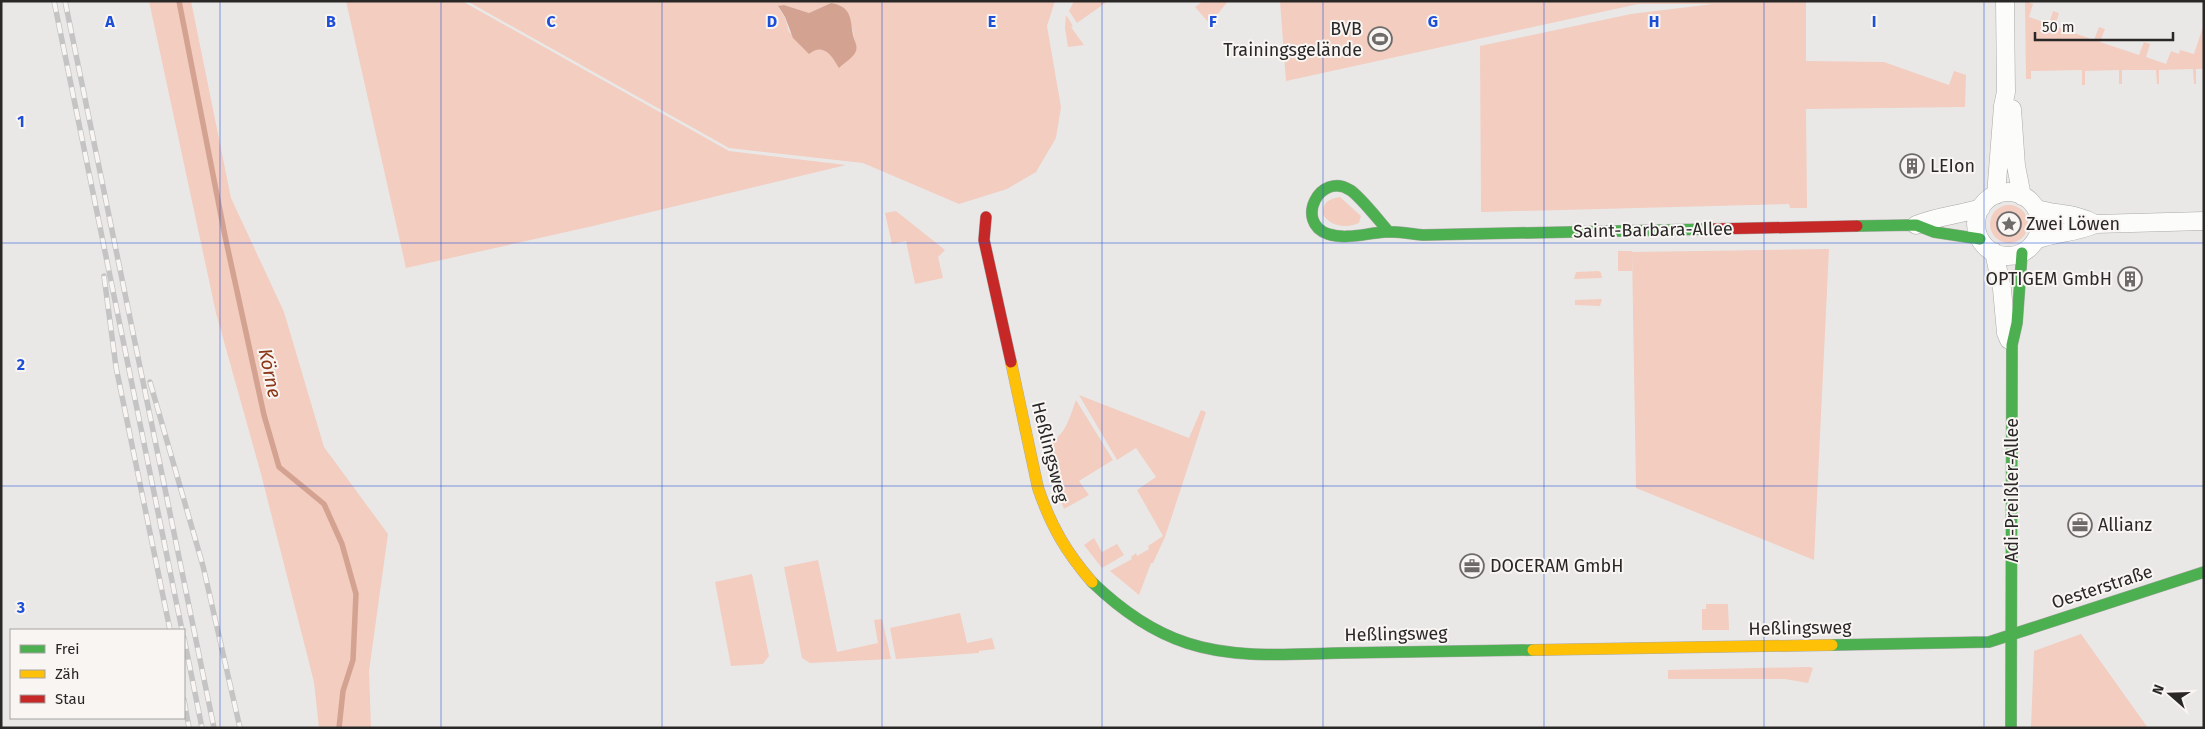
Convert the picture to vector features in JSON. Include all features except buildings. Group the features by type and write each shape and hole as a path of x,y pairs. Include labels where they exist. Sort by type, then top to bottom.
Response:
{"street":[{"path":"1996,195 2002,106 2006,92 2004,1"},
{"path":"2006,92 2012,105 2016,166 2022,196"},
{"name":"Saint-Barbara-Allee","path":"1389,232 1350,190 1341,186 1332,185 1324,189 1316,196 1312,205 1310,214 1317,226 1323,232 1334,236 1389,232 1422,234 1916,225 1934,218 1963,214 1981,208"},
{"path":"2009,192 2022,196 2031,201 2037,209 2040,219 2040,230 2036,240 2022,253 2003,256 1994,252 1980,239 1977,223 1981,208 1996,195 2009,192"},
{"path":"2037,209 2048,213 2082,217 2095,224"},
{"name":"Heßlingsweg","path":"986,217 984,240 1030,456 1038,488 1049,518 1063,546 1080,570 1095,586 1127,614 1165,635 1209,649 1239,653 1282,654 1989,642 2012,634"},
{"path":"2036,240 2051,234 2081,230 2095,224 2204,221"},
{"name":"Saint-Barbara-Allee","path":"1916,225 1934,232 1980,239"},
{"name":"Adi-Preißler-Allee","path":"1994,252 2002,289 2006,332 2012,345"},
{"name":"Adi-Preißler-Allee","path":"2012,634 2012,345 2015,334 2022,253"},
{"name":"Oesterstraße","path":"2012,634 2204,572"},
{"path":"2011,728 2012,634"}],"shaded area":[{"path":"149,1 191,1 231,198 284,312 324,447 388,534 369,671 371,728 319,728 314,682 261,474 216,313"},
{"path":"346,1 462,1 729,151 846,165 593,226 406,268"},
{"path":"467,1 1055,1 1047,26 1061,107 1056,138 1036,172 1007,189 959,204 863,163 729,148","holes":["831,3 852,27 856,47 831,54 823,49 815,50 789,32 785,18 778,7 784,5 809,13"]},
{"path":"1074,1 1108,1 1077,23 1069,11"},
{"path":"1203,1 1228,1 1210,24 1195,7"},
{"path":"1280,1 1806,1 1806,61 1884,62 1949,85 1954,71 1966,75 1965,107 1806,109 1807,208 1790,208 1789,204 1481,212 1480,46 1631,14 1713,4 1638,4 1286,81"},
{"path":"2025,1 2033,4 2029,17 2049,24 2053,11 2059,13 2055,26 2094,40 2099,27 2105,29 2100,42 2139,55 2144,42 2150,44 2146,57 2166,64 2171,51 2179,54 2180,50 2194,54 2204,24 2204,69 2196,69 2196,84 2194,84 2193,69 2159,70 2159,84 2157,84 2156,70 2122,70 2122,84 2119,84 2119,70 2085,71 2085,85 2082,85 2082,70 2031,71 2031,79 2026,79"},
{"path":"831,3 843,7 849,14 857,47 853,55 839,68 827,52 819,49 809,54 793,38 785,17 778,6 784,5 809,13"},
{"path":"1066,15 1073,26 1071,27 1084,45 1068,47 1065,28"},
{"path":"1340,197 1361,216 1359,223 1349,226 1334,224 1323,215 1325,204"},
{"path":"2009,205 2022,211 2028,224 2022,237 2009,243 1996,237 1990,224 1996,211"},
{"path":"896,211 945,250 938,257 943,278 915,284 906,241 892,244 885,213"},
{"path":"1829,249 1814,560 1636,488 1632,252"},
{"path":"1618,251 1632,251 1632,271 1618,271"},
{"path":"1599,271 1602,278 1574,279 1576,272"},
{"path":"1602,299 1600,306 1575,305 1575,300"},
{"path":"1079,395 1189,438 1201,410 1206,412 1165,537 1153,563 1151,563 1139,595 1110,571 1132,559 1131,557 1136,553 1137,556 1149,549 1148,546 1163,536 1137,490 1156,477 1136,448 1117,460"},
{"path":"1076,400 1113,460 1079,481 1089,495 1064,509 1056,488 1046,444 1053,441 1062,432 1069,420"},
{"path":"1094,538 1102,552 1117,544 1124,555 1102,568 1084,545"},
{"path":"818,560 837,652 878,643 874,620 882,619 891,659 810,663 802,658 784,567"},
{"path":"752,574 769,656 763,664 731,666 715,582"},
{"path":"1706,604 1728,604 1729,630 1702,630 1702,609 1706,609"},
{"path":"960,613 967,643 992,638 995,649 979,651 979,653 896,659 890,628"},
{"path":"2081,634 2148,728 2031,728 2034,651"},
{"path":"1813,668 1808,683 1785,679 1668,679 1668,670"}],"waterway":[{"name":"Körne","path":"179,1 225,236 264,415 279,467 324,504 342,544 356,594 353,660 343,691 339,728"}],"railway":[{"path":"54,1 182,629"},
{"path":"65,1 214,728"},
{"path":"104,276 116,367 170,629"},
{"path":"150,382 203,566 240,728"},
{"path":"185,643 202,728"},
{"path":"185,706 189,728"}],"traffic: fast":[{"path":"1389,232 1385,228 1364,203 1350,190 1339,186 1329,187 1321,192 1315,200 1312,210 1313,219 1318,228 1335,236 1356,236 1385,232 1423,235 1713,229"},
{"path":"1857,226 1916,225 1934,232 1980,239"},
{"path":"2011,728 2012,345 2017,323 2022,253"},
{"path":"1832,645 1989,642 2204,572"},
{"path":"1092,582 1113,601 1148,626 1187,643 1224,651 1283,654 1533,650"}],"traffic: slow":[{"path":"1011,362 1038,488 1043,502 1060,538 1074,560 1092,582"},
{"path":"1533,650 1832,645"}],"traffic: jam":[{"path":"986,217 984,240 1011,362"},
{"path":"1713,229 1857,226"}],"place":[{"name":"BVB Trainingsgelände","path":"1380,39"},
{"name":"LEIon","path":"1912,166"},
{"name":"Zwei Löwen","path":"2009,224"},
{"name":"OPTIGEM GmbH","path":"2130,279"},
{"name":"Allianz","path":"2080,525"},
{"name":"DOCERAM GmbH","path":"1472,566"}]}
